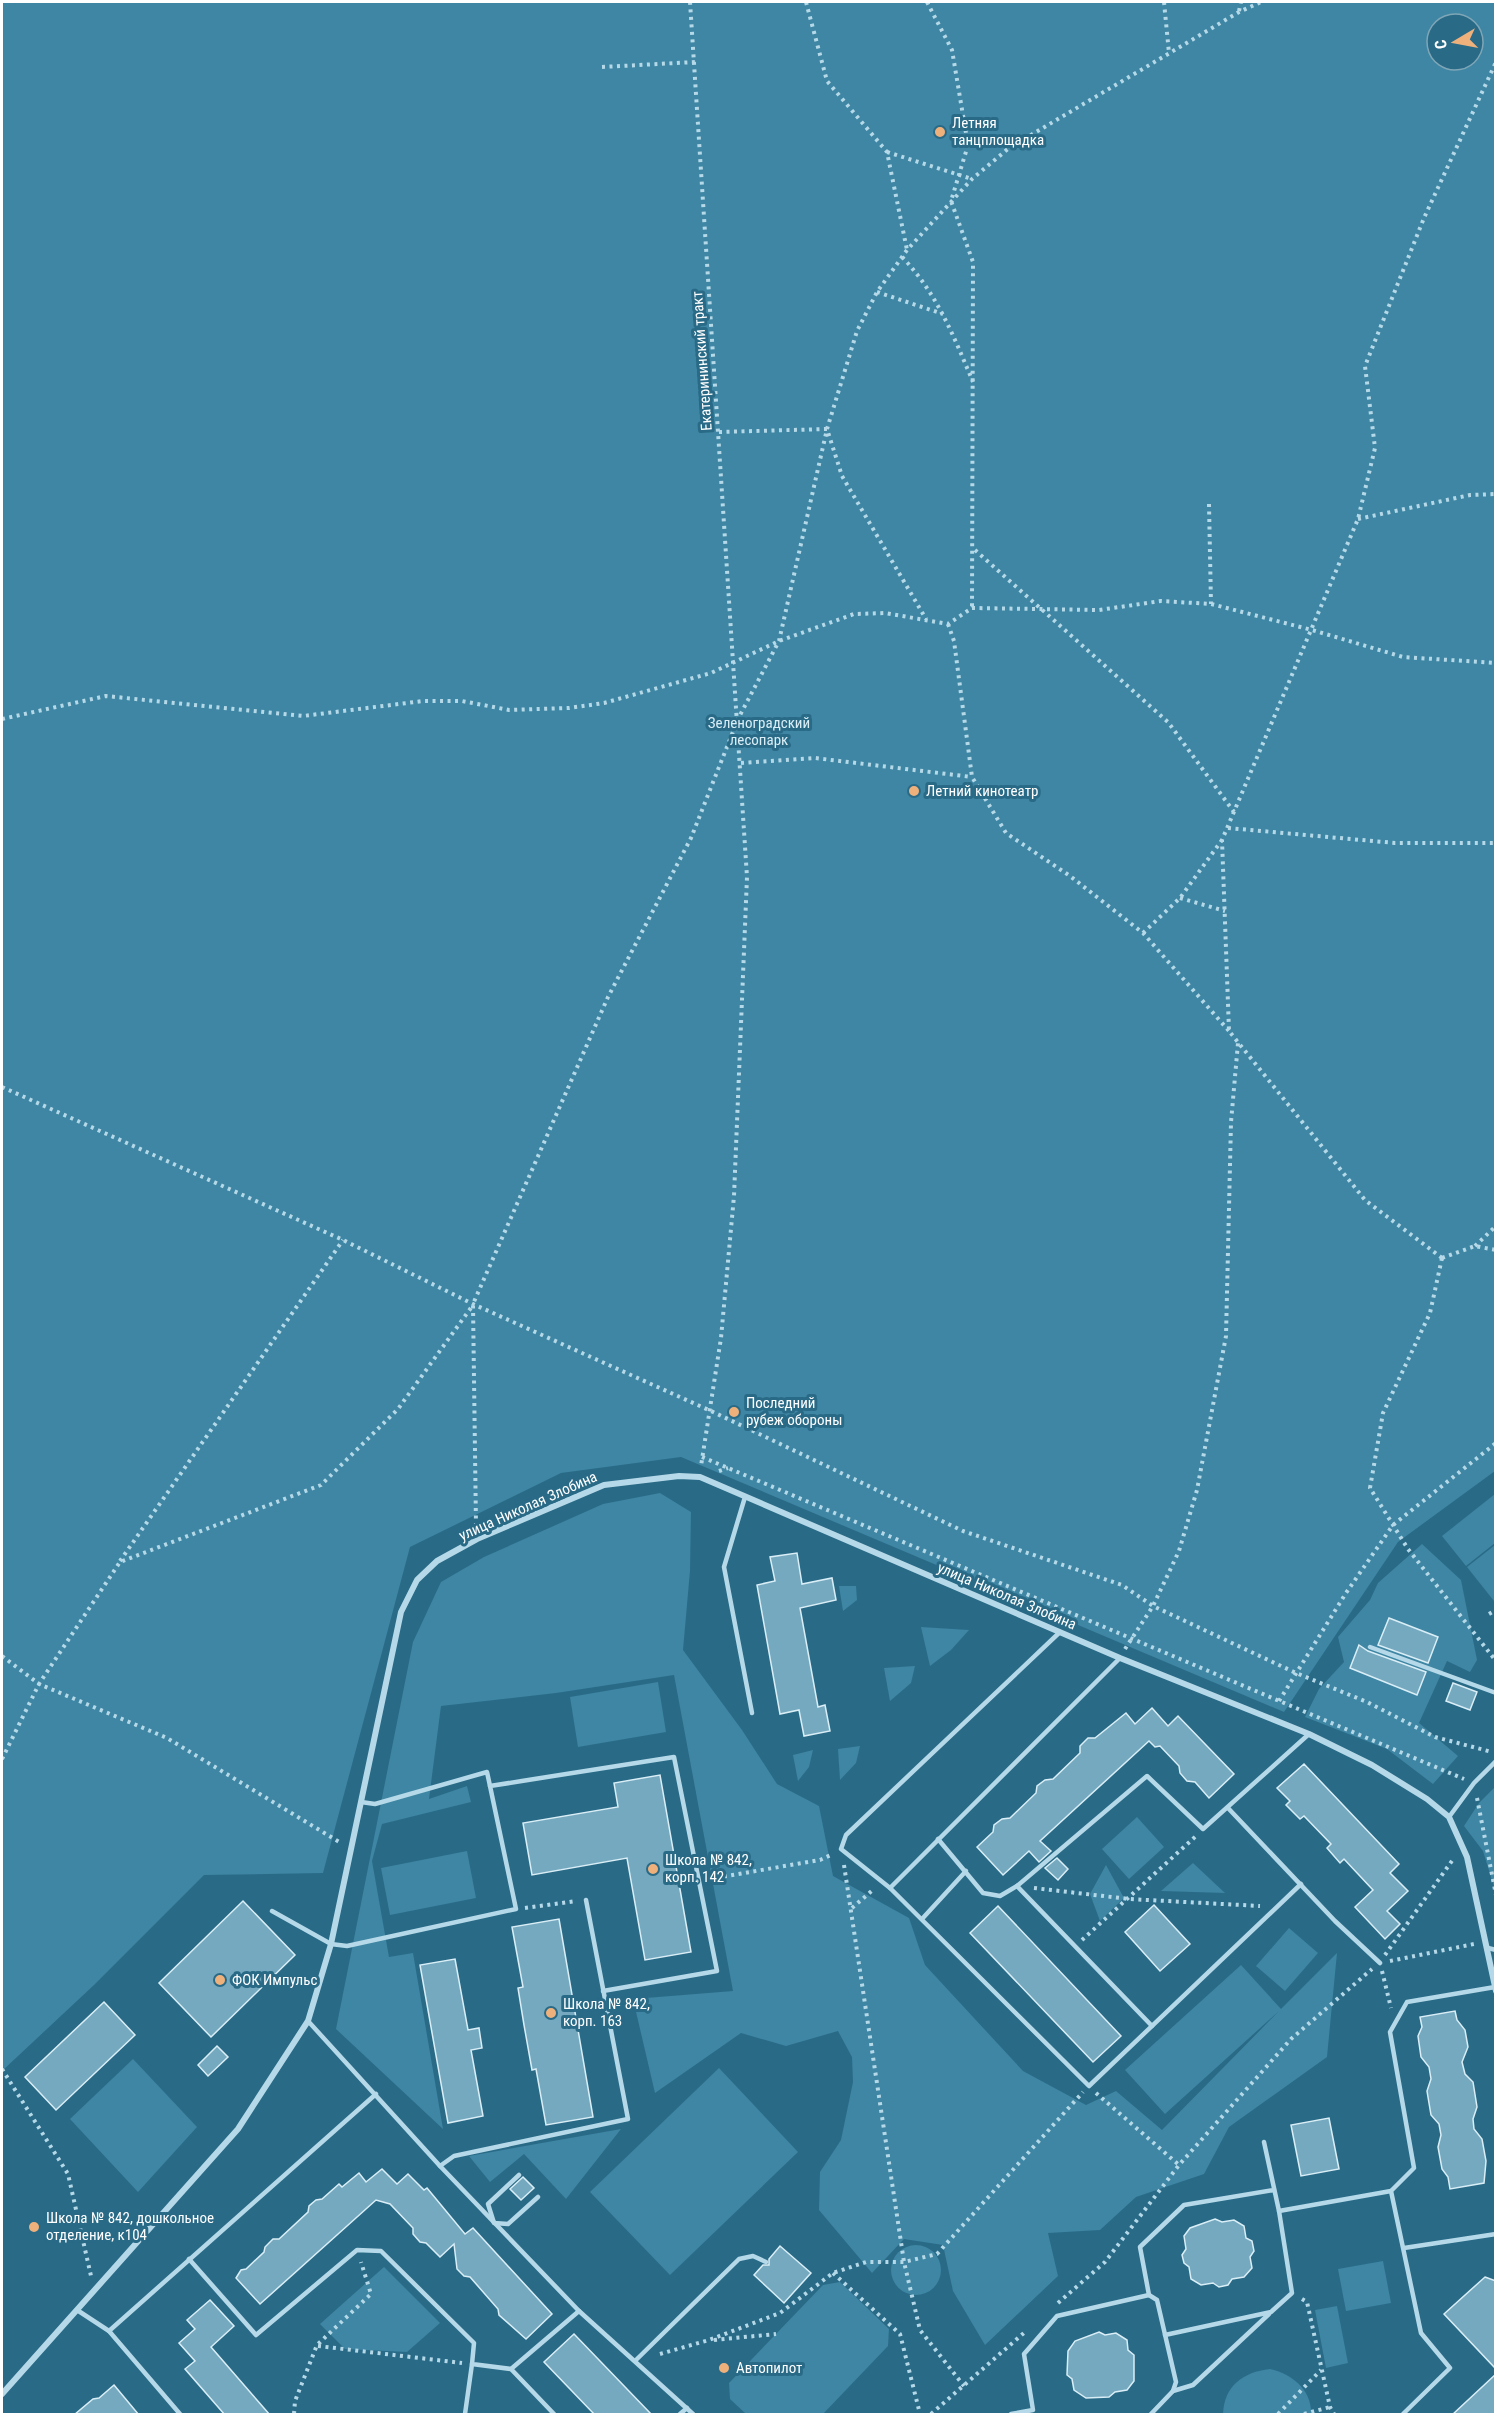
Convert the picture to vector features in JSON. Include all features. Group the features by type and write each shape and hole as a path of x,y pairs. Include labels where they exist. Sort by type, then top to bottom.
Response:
{"street":[{"name":"улица Николая Злобина","path":"2,2394 238,2129 308,2021 332,1944 401,1612 417,1580 437,1561 477,1539 604,1485 679,1476 700,1478 1120,1658 1309,1734 1372,1765 1427,1799 1449,1817 1467,1857 1495,1989"}],"lane":[{"path":"745,1497 724,1567 752,1713"},
{"path":"1060,1632 846,1835 841,1849 890,1888 1089,2086 1301,1884"},
{"path":"1370,1647 1496,1693"},
{"path":"890,1888 1120,1658"},
{"path":"938,1839 983,1893 1000,1896 1017,1886 1147,1776 1203,1829 1309,1734"},
{"path":"490,1786 674,1757 717,1971 603,1991"},
{"path":"1449,1817 1474,1783 1496,1761"},
{"path":"272,1911 332,1944 347,1946 516,1909 487,1772 375,1804 361,1802"},
{"path":"1228,1808 1380,1963"},
{"path":"922,1919 966,1871"},
{"path":"1017,1886 1152,2026"},
{"path":"440,2166 454,2156 628,2120 586,1900"},
{"path":"1488,1948 1496,1950"},
{"path":"1279,2211 1391,2191 1414,2168 1390,2032 1407,2002 1495,1989"},
{"path":"308,2021 440,2166 579,2311 636,2360 693,2415"},
{"path":"109,2331 376,2094"},
{"path":"1173,2391 1193,2385 1292,2293 1279,2211 1264,2142"},
{"path":"494,2223 488,2204 519,2175"},
{"path":"1149,2295 1140,2247 1184,2205 1274,2190"},
{"path":"1391,2191 1421,2332 1450,2368 1403,2415"},
{"path":"494,2223 508,2224 538,2197"},
{"path":"1404,2248 1496,2234"},
{"path":"189,2259 256,2335 357,2250 381,2251 474,2343 465,2415"},
{"path":"636,2360 739,2259 753,2256 766,2262"},
{"path":"1011,2415 1034,2412 1024,2354 1057,2316 1149,2295 1157,2300 1176,2382 1173,2391 1151,2415"},
{"path":"77,2310 109,2331 180,2415"},
{"path":"511,2369 579,2311"},
{"path":"1165,2335 1271,2312"},
{"path":"472,2364 511,2369 554,2415"},
{"path":"680,2415 687,2408"}],"path":[{"name":"Екатерининский тракт","path":"690,2 719,432 731,664 738,719 747,877 734,1196 721,1338 701,1465"},
{"path":"806,2 827,81 887,152 907,250"},
{"path":"927,2 952,50 968,145 951,201 973,262 974,550 972,608"},
{"path":"1164,2 1169,53"},
{"path":"1239,12 1241,2"},
{"path":"120,1562 321,1485 398,1409 473,1304 608,997 691,838 738,719 779,640 827,429 857,331 877,292 907,250 972,180 1009,148 1239,12 1261,2"},
{"path":"602,67 695,62"},
{"path":"1143,933 1180,898 1222,840 1358,519 1375,448 1365,366 1424,218 1496,62"},
{"path":"887,152 972,180"},
{"path":"902,257 919,275 944,314 974,386"},
{"path":"877,292 944,314"},
{"path":"719,432 827,429"},
{"path":"827,429 842,476 927,620"},
{"path":"1358,519 1470,495 1496,494"},
{"path":"1209,504 1211,604"},
{"path":"974,550 1168,722 1234,812"},
{"path":"2,718 105,696 303,716 423,701 462,701 509,710 569,708 604,703 731,664 779,640 854,614 885,613 948,624 972,608 1099,610 1161,601 1211,604 1312,630 1403,657 1496,663"},
{"path":"948,624 954,640 972,777 1006,833 1070,876 1143,933 1229,1031 1365,1200 1442,1258"},
{"path":"741,763 815,758 972,777"},
{"path":"1228,828 1395,843 1496,843"},
{"path":"1222,840 1229,1031"},
{"path":"1180,898 1225,910"},
{"path":"1120,1658 1153,1605 1179,1551 1197,1490 1226,1336 1231,1122 1238,1042"},
{"path":"2,1087 343,1240 473,1304 711,1411 963,1531 1122,1585 1153,1605 1296,1673 1366,1702 1435,1737 1496,1753"},
{"path":"1442,1258 1475,1246 1496,1226"},
{"path":"2,1759 39,1684 120,1562 343,1240"},
{"path":"1475,1246 1496,1250"},
{"path":"1442,1258 1430,1313 1383,1413 1370,1488 1408,1549 1496,1661"},
{"path":"473,1304 477,1539"},
{"path":"1279,1701 1346,1593 1393,1525 1496,1443"},
{"path":"702,1457 1474,1783 1496,1895"},
{"path":"1489,1614 1496,1611"},
{"path":"2,1656 39,1684 167,1738 351,1849"},
{"path":"1074,1946 1129,1899 1203,1829"},
{"path":"699,1881 820,1860 841,1849 852,1908 904,2262 920,2330 964,2386"},
{"path":"1052,2309 1105,2262 1179,2165 1291,2039 1380,1963 1455,1857"},
{"path":"852,1908 882,1882"},
{"path":"1017,1886 1129,1899 1276,1907"},
{"path":"516,1909 586,1900"},
{"path":"1380,1963 1486,1940"},
{"path":"1380,1963 1391,2009"},
{"path":"2,2069 68,2174 94,2291"},
{"path":"636,2360 708,2340 780,2313 833,2273 866,2262 904,2262 937,2254 1089,2086 1179,2165"},
{"path":"294,2415 295,2401 317,2345 372,2294 357,2250"},
{"path":"833,2273 900,2334 920,2415"},
{"path":"1292,2293 1307,2302 1321,2370 1334,2415"},
{"path":"931,2415 1034,2324"},
{"path":"708,2340 776,2334"},
{"path":"317,2345 472,2364"},
{"path":"1278,2415 1321,2370"},
{"path":"1304,2415 1330,2407"}],"green space":[{"name":"Зеленоградский лесопарк","path":"2,2 1495,2 1495,1471 1398,1542 1284,1712 681,1457 561,1473 410,1547 323,1873 204,1875 94,1985 2,2071"},
{"path":"660,1493 691,1512 690,1571 683,1650 742,1730 777,1784 819,1806 833,1876 909,1918 925,1965 1023,2071 1086,2105 1116,2091 1162,2130 1279,2011 1165,2114 1125,2070 1241,1965 1281,2009 1337,1953 1327,2057 1229,2127 1204,2174 1136,2197 1100,2230 1048,2233 1058,2276 985,2345 953,2291 943,2245 904,2239 872,2273 819,2210 820,2172 841,2140 853,2082 852,2057 838,2031 786,2046 741,2033 655,2093 633,1999 733,1991 674,1675 556,1693 441,1706 429,1799 467,1786 471,1802 382,1824 372,1861 389,1957 413,1953 443,2129 336,2029 413,1642 441,1582 484,1557 603,1504"},
{"path":"1495,1494 1495,1543 1466,1566 1442,1536"},
{"path":"1422,1544 1461,1580 1477,1660 1470,1672 1447,1661 1419,1723 1458,1756 1433,1784 1387,1749 1305,1717 1319,1689 1344,1662 1338,1637 1370,1600 1378,1583"},
{"path":"1495,1545 1496,1600 1494,1601 1467,1567"},
{"path":"839,1586 856,1586 857,1600 843,1611"},
{"path":"921,1627 969,1630 951,1650 930,1666"},
{"path":"915,1666 911,1683 890,1701 884,1668"},
{"path":"658,1682 666,1732 578,1747 570,1697"},
{"path":"860,1746 856,1763 840,1780 838,1749"},
{"path":"813,1750 809,1767 798,1781 793,1755"},
{"path":"1495,1787 1495,1890 1483,1851 1464,1826 1479,1803"},
{"path":"1137,1817 1164,1847 1129,1879 1102,1849"},
{"path":"467,1851 476,1898 390,1915 381,1868"},
{"path":"1193,1863 1225,1893 1161,1891"},
{"path":"1106,1865 1124,1898 1100,1921 1090,1894"},
{"path":"1289,1928 1318,1953 1285,1991 1256,1966"},
{"path":"133,2059 197,2127 138,2192 70,2119"},
{"path":"719,2068 798,2152 670,2275 590,2192"},
{"path":"621,2129 566,2199 524,2154 490,2182 469,2156"},
{"path":"911,2245 921,2245 934,2252 941,2265 941,2275 934,2288 921,2295 911,2295 902,2291 895,2284 891,2275 891,2265 895,2256 902,2249"},
{"path":"1383,2261 1391,2303 1346,2311 1338,2269"},
{"path":"384,2267 440,2323 407,2352 345,2349 320,2324"},
{"path":"840,2282 889,2329 888,2346 823,2414 746,2414 730,2399 729,2383 823,2285"},
{"path":"1337,2306 1348,2363 1326,2368 1315,2310"},
{"path":"1270,2369 1286,2375 1299,2384 1308,2398 1311,2414 1223,2414 1227,2396 1237,2382 1251,2373"}],"building":[{"path":"797,1553 802,1584 832,1578 836,1600 800,1608 818,1707 825,1705 830,1731 804,1736 799,1710 780,1714 757,1585 775,1581 770,1557"},
{"path":"1389,1618 1438,1637 1428,1663 1378,1645"},
{"path":"1359,1645 1368,1651 1426,1672 1417,1695 1350,1668"},
{"path":"1453,1683 1477,1692 1470,1710 1446,1701"},
{"path":"1152,1708 1168,1726 1178,1716 1234,1774 1209,1798 1195,1782 1187,1781 1180,1773 1179,1766 1160,1746 1155,1747 1149,1741 1040,1841 1051,1851 1039,1862 1029,1851 1003,1875 977,1847 993,1832 994,1825 1002,1819 1010,1818 1036,1793 1037,1786 1045,1780 1053,1779 1080,1753 1080,1746 1088,1738 1095,1738 1126,1713 1135,1724"},
{"path":"1304,1764 1399,1864 1390,1873 1408,1891 1387,1911 1400,1924 1385,1939 1355,1907 1373,1890 1344,1859 1340,1863 1327,1848 1331,1844 1304,1816 1300,1819 1286,1805 1290,1801 1277,1788"},
{"name":"Школа № 842, корп. 142","path":"660,1775 691,1952 645,1960 627,1858 532,1875 523,1823 618,1807 614,1783"},
{"path":"1057,1858 1068,1869 1058,1880 1045,1868"},
{"path":"243,1901 295,1955 211,2037 159,1983"},
{"path":"1154,1905 1190,1944 1160,1971 1125,1932"},
{"path":"998,1906 1121,2036 1093,2062 970,1933"},
{"name":"Школа № 842, корп. 163","path":"559,1919 593,2117 546,2125 536,2069 532,2070 524,2025 518,1988 523,1987 512,1927"},
{"path":"455,1959 468,2030 479,2028 482,2048 471,2050 483,2116 448,2123 420,1965"},
{"path":"104,2002 135,2035 56,2110 25,2077"},
{"path":"1455,2011 1457,2020 1465,2030 1468,2047 1462,2062 1465,2074 1473,2082 1477,2107 1473,2119 1474,2129 1482,2139 1486,2161 1484,2183 1450,2189 1448,2177 1442,2169 1438,2147 1441,2135 1439,2124 1431,2115 1427,2091 1431,2079 1429,2067 1421,2057 1418,2036 1422,2027 1420,2017"},
{"path":"217,2046 228,2057 208,2076 198,2065"},
{"path":"1329,2118 1339,2169 1301,2176 1291,2125"},
{"path":"382,2169 397,2184 408,2174 424,2190 427,2188 465,2234 473,2228 552,2314 526,2339 499,2315 498,2309 470,2277 464,2276 457,2269 454,2244 440,2257 426,2243 420,2242 413,2234 413,2228 390,2204 376,2200 260,2304 236,2278 241,2270 246,2269 264,2252 265,2247 273,2239 279,2239 308,2212 309,2206 316,2200 322,2199 339,2184 342,2187 359,2173 366,2182"},
{"path":"523,2177 534,2188 521,2200 510,2189"},
{"path":"1215,2219 1222,2222 1234,2220 1244,2226 1246,2238 1252,2241 1254,2251 1250,2257 1252,2268 1244,2277 1232,2279 1228,2285 1219,2287 1213,2283 1201,2285 1191,2279 1189,2267 1184,2263 1182,2255 1186,2249 1184,2236 1190,2228"},
{"path":"780,2246 811,2273 784,2303 754,2275 763,2265 769,2265 769,2259"},
{"path":"1485,2277 1496,2281 1496,2369 1444,2314"},
{"path":"210,2300 234,2326 211,2347 270,2415 225,2415 185,2369 195,2361 179,2343 195,2329 187,2320"},
{"path":"1099,2332 1105,2335 1116,2333 1127,2340 1128,2350 1134,2355 1134,2381 1127,2390 1115,2392 1109,2397 1086,2398 1074,2390 1072,2379 1067,2375 1068,2351 1075,2341"},
{"path":"574,2334 652,2415 595,2415 544,2362"},
{"path":"1496,2374 1496,2415 1452,2415"},
{"path":"114,2385 139,2415 74,2415 93,2399 99,2398"}],"place":[{"name":"Летняя танцплощадка","path":"940,132"},
{"name":"Летний кинотеатр","path":"914,791"},
{"name":"Последний рубеж обороны","path":"734,1412"},
{"name":"Школа № 842, корп. 142","path":"653,1869"},
{"name":"ФОК Импульс","path":"220,1980"},
{"name":"Школа № 842, корп. 163","path":"551,2013"},
{"name":"Школа № 842, дошкольное отделение, к104","path":"34,2227"},
{"name":"Автопилот","path":"724,2368"}]}
